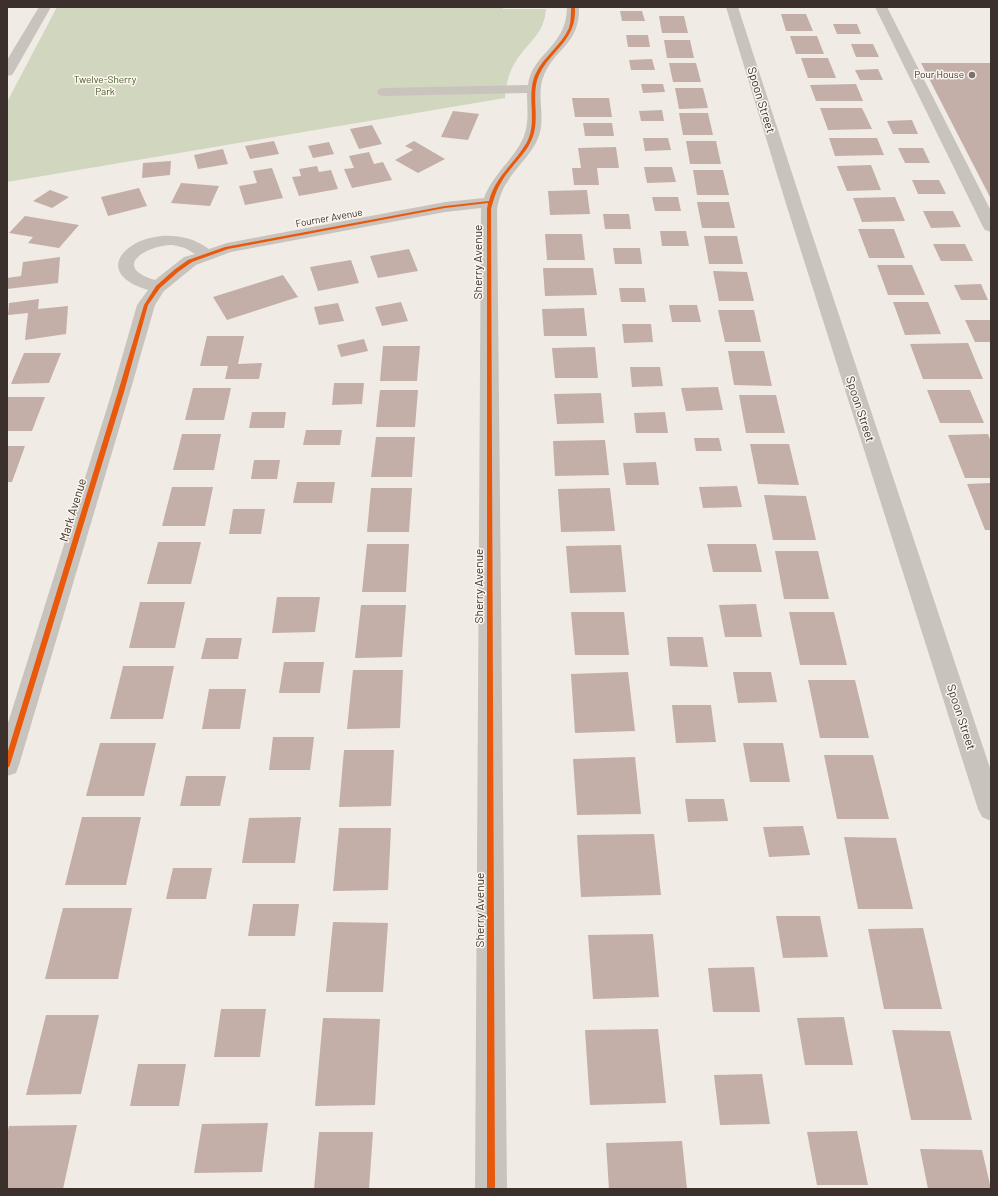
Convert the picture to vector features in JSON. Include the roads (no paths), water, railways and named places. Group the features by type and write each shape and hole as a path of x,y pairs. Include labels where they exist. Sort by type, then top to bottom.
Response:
{"street":[{"path":"7,72 46,7"},
{"name":"Sherry Avenue","path":"491,1189 490,202 495,186 502,175 529,141 534,125 536,77 545,60 563,42 571,27 572,7"},
{"name":"Spoon Street","path":"732,7 794,207 991,809"},
{"path":"881,7 991,227"},
{"path":"384,92 535,90"},
{"name":"Fourner Avenue","path":"176,271 190,261 206,254 262,240 444,207 490,202"},
{"path":"158,287 140,281 130,275 127,267 127,259 134,251 144,244 158,240 172,240 188,243 206,254"},
{"name":"Mark Avenue","path":"7,765 121,392 146,305 158,287 176,271"}],"place":[{"name":"Pour House","path":"972,75"}],"park label":[{"name":"Twelve-Sherry Park","path":"105,86"}]}
